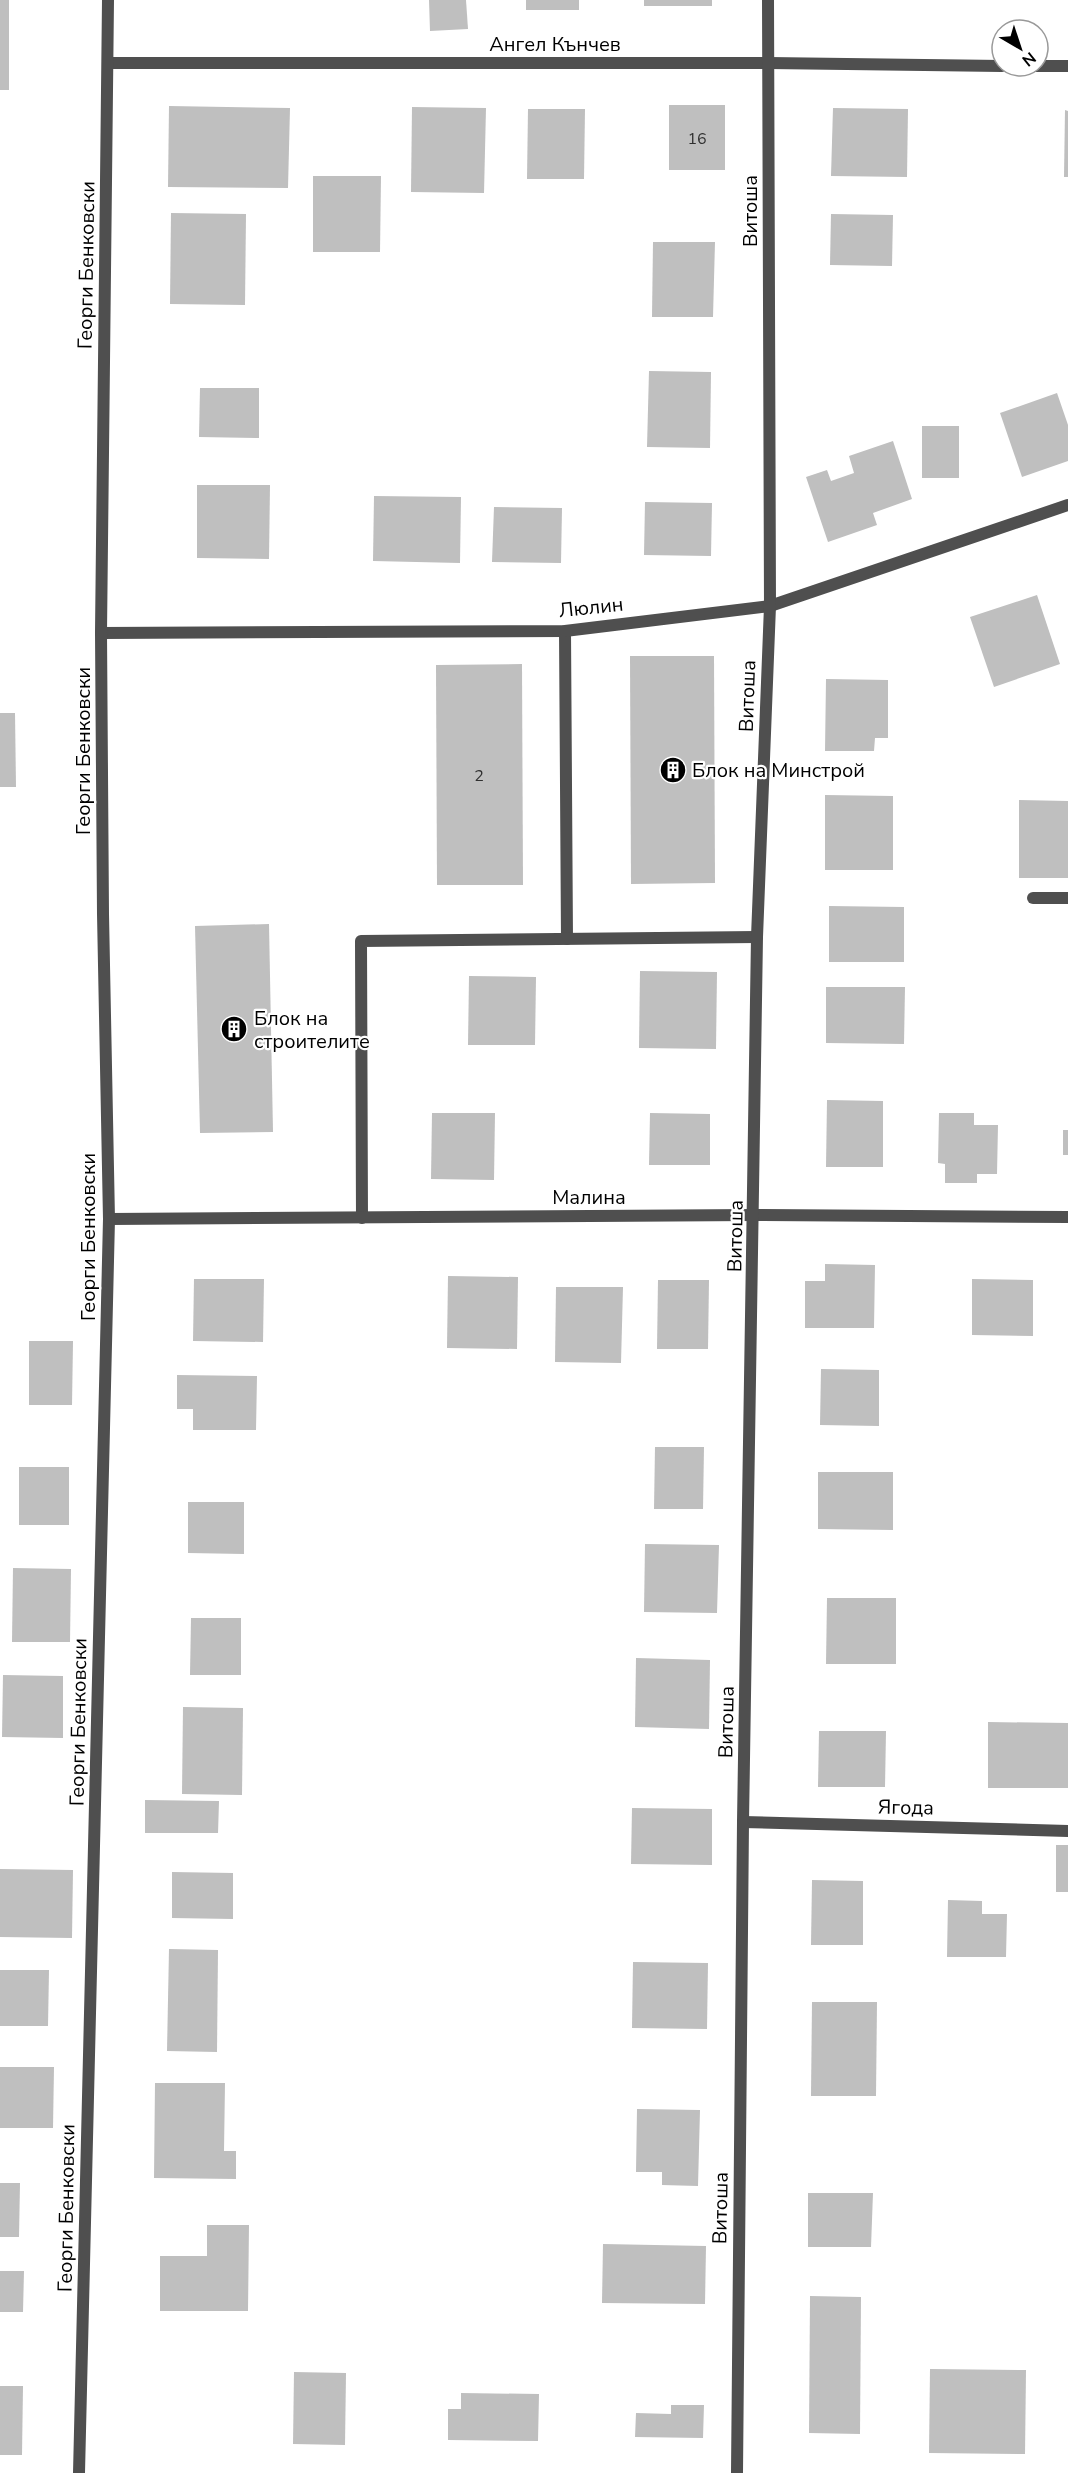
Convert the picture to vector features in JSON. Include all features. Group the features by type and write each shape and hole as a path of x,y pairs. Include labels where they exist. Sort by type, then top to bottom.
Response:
{"street":[{"name":"Георги Бенковски","path":"79,2473 109,1219 103,926 101,633 108,0"},
{"name":"Витоша","path":"737,2473 743,1822 757,937 770,606 768,0"},
{"name":"Ангел Кънчев","path":"108,63 769,63 990,66"},
{"path":"1050,66 1068,66"},
{"name":"Люлин","path":"101,633 565,631 770,606 1068,505"},
{"path":"565,631 567,939"},
{"path":"1033,898 1068,898"},
{"path":"362,1218 361,941 757,937"},
{"name":"Малина","path":"109,1219 754,1215 1068,1217"},
{"name":"Ягода","path":"743,1822 1068,1831"}],"building":[{"path":"0,0 9,0 9,90 0,90"},
{"path":"429,0 466,0 468,29 430,31"},
{"path":"526,0 579,0 579,10 526,10"},
{"path":"644,0 712,0 712,6 644,6"},
{"path":"669,105 725,105 725,170 669,170"},
{"path":"169,106 290,108 288,188 168,187"},
{"path":"412,107 486,108 484,193 411,192"},
{"path":"833,108 908,109 907,177 831,176"},
{"path":"528,109 585,109 584,179 527,179"},
{"path":"1065,110 1068,111 1068,177 1064,177"},
{"path":"313,176 381,176 380,252 313,252"},
{"path":"171,213 246,214 245,305 170,304"},
{"path":"831,214 893,215 892,266 830,265"},
{"path":"653,242 715,242 713,317 652,317"},
{"path":"649,371 711,372 710,448 647,447"},
{"path":"200,388 259,388 259,438 199,437"},
{"path":"1057,393 1068,425 1068,461 1022,477 1000,413"},
{"path":"922,426 959,426 959,478 922,478"},
{"path":"893,441 912,499 873,513 877,525 828,542 806,477 827,470 831,481 854,473 849,456"},
{"path":"197,485 270,485 269,559 197,558"},
{"path":"374,496 461,497 460,563 373,561"},
{"path":"645,502 712,503 711,556 644,555"},
{"path":"494,507 562,508 561,563 492,562"},
{"path":"1037,595 1060,664 994,687 970,617"},
{"name":"Блок на Минстрой","path":"630,656 714,656 715,883 631,884"},
{"path":"522,664 523,885 437,885 436,665"},
{"path":"826,679 888,680 888,738 875,738 874,751 825,751"},
{"path":"0,713 15,713 16,787 0,787"},
{"path":"825,795 893,796 893,870 825,870"},
{"path":"1019,800 1068,801 1068,878 1019,878"},
{"path":"829,906 904,907 904,962 829,962"},
{"name":"Блок на строителите","path":"269,924 273,1132 200,1133 195,926"},
{"path":"640,971 717,972 716,1049 639,1048"},
{"path":"469,976 536,977 535,1045 468,1045"},
{"path":"826,987 905,987 904,1044 826,1043"},
{"path":"827,1100 883,1101 883,1167 826,1167"},
{"path":"432,1113 495,1113 494,1180 431,1179"},
{"path":"650,1113 710,1114 710,1165 649,1165"},
{"path":"939,1113 974,1113 974,1125 998,1125 997,1174 977,1174 977,1183 945,1183 945,1164 938,1163"},
{"path":"1063,1130 1068,1130 1068,1155 1063,1155"},
{"path":"825,1264 875,1265 874,1328 805,1328 805,1281 825,1281"},
{"path":"448,1276 518,1277 517,1349 447,1348"},
{"path":"194,1279 264,1279 263,1342 193,1341"},
{"path":"972,1279 1033,1280 1033,1336 972,1335"},
{"path":"658,1280 709,1280 708,1349 657,1349"},
{"path":"556,1287 623,1287 621,1363 555,1362"},
{"path":"29,1341 73,1341 72,1405 29,1405"},
{"path":"821,1369 879,1370 879,1426 820,1425"},
{"path":"177,1375 257,1376 256,1430 193,1430 193,1409 177,1409"},
{"path":"655,1447 704,1447 703,1509 654,1509"},
{"path":"19,1467 69,1467 69,1525 19,1525"},
{"path":"818,1472 893,1472 893,1530 818,1529"},
{"path":"188,1502 244,1502 244,1554 188,1553"},
{"path":"645,1544 719,1545 717,1613 644,1612"},
{"path":"13,1568 71,1569 70,1642 12,1642"},
{"path":"827,1598 896,1598 896,1664 826,1664"},
{"path":"191,1618 241,1618 241,1675 190,1675"},
{"path":"636,1658 710,1660 709,1729 635,1727"},
{"path":"3,1675 63,1676 63,1738 2,1737"},
{"path":"183,1707 243,1708 242,1795 182,1794"},
{"path":"988,1722 1068,1723 1068,1788 988,1788"},
{"path":"819,1731 886,1731 885,1787 818,1787"},
{"path":"145,1800 219,1801 218,1833 145,1833"},
{"path":"632,1808 712,1809 712,1865 631,1864"},
{"path":"1056,1845 1068,1845 1068,1892 1056,1892"},
{"path":"0,1869 73,1870 72,1938 0,1937"},
{"path":"172,1872 233,1873 233,1919 172,1918"},
{"path":"812,1880 863,1881 863,1945 811,1945"},
{"path":"948,1900 982,1901 982,1914 1007,1914 1006,1957 947,1957"},
{"path":"169,1949 218,1950 217,2052 167,2051"},
{"path":"633,1962 708,1963 707,2029 632,2028"},
{"path":"0,1970 49,1970 48,2026 0,2026"},
{"path":"812,2002 877,2002 876,2096 811,2096"},
{"path":"0,2067 54,2067 53,2128 0,2128"},
{"path":"155,2083 225,2083 224,2151 236,2151 236,2179 154,2178"},
{"path":"637,2109 700,2110 698,2186 662,2185 662,2172 636,2172"},
{"path":"0,2183 20,2183 19,2237 0,2237"},
{"path":"808,2193 873,2193 871,2247 808,2247"},
{"path":"207,2225 249,2225 248,2311 160,2311 160,2256 207,2256"},
{"path":"603,2244 706,2246 705,2304 602,2303"},
{"path":"0,2271 24,2271 23,2312 0,2312"},
{"path":"810,2296 861,2297 860,2434 809,2433"},
{"path":"930,2369 1026,2370 1025,2454 929,2453"},
{"path":"294,2372 346,2373 345,2445 293,2444"},
{"path":"0,2386 23,2386 22,2455 0,2455"},
{"path":"461,2393 539,2394 538,2441 448,2440 448,2409 461,2409"},
{"path":"671,2405 704,2405 703,2438 635,2437 636,2413 671,2414"}],"place":[{"name":"Блок на Минстрой","path":"673,770"},
{"name":"Блок на строителите","path":"234,1029"}]}
